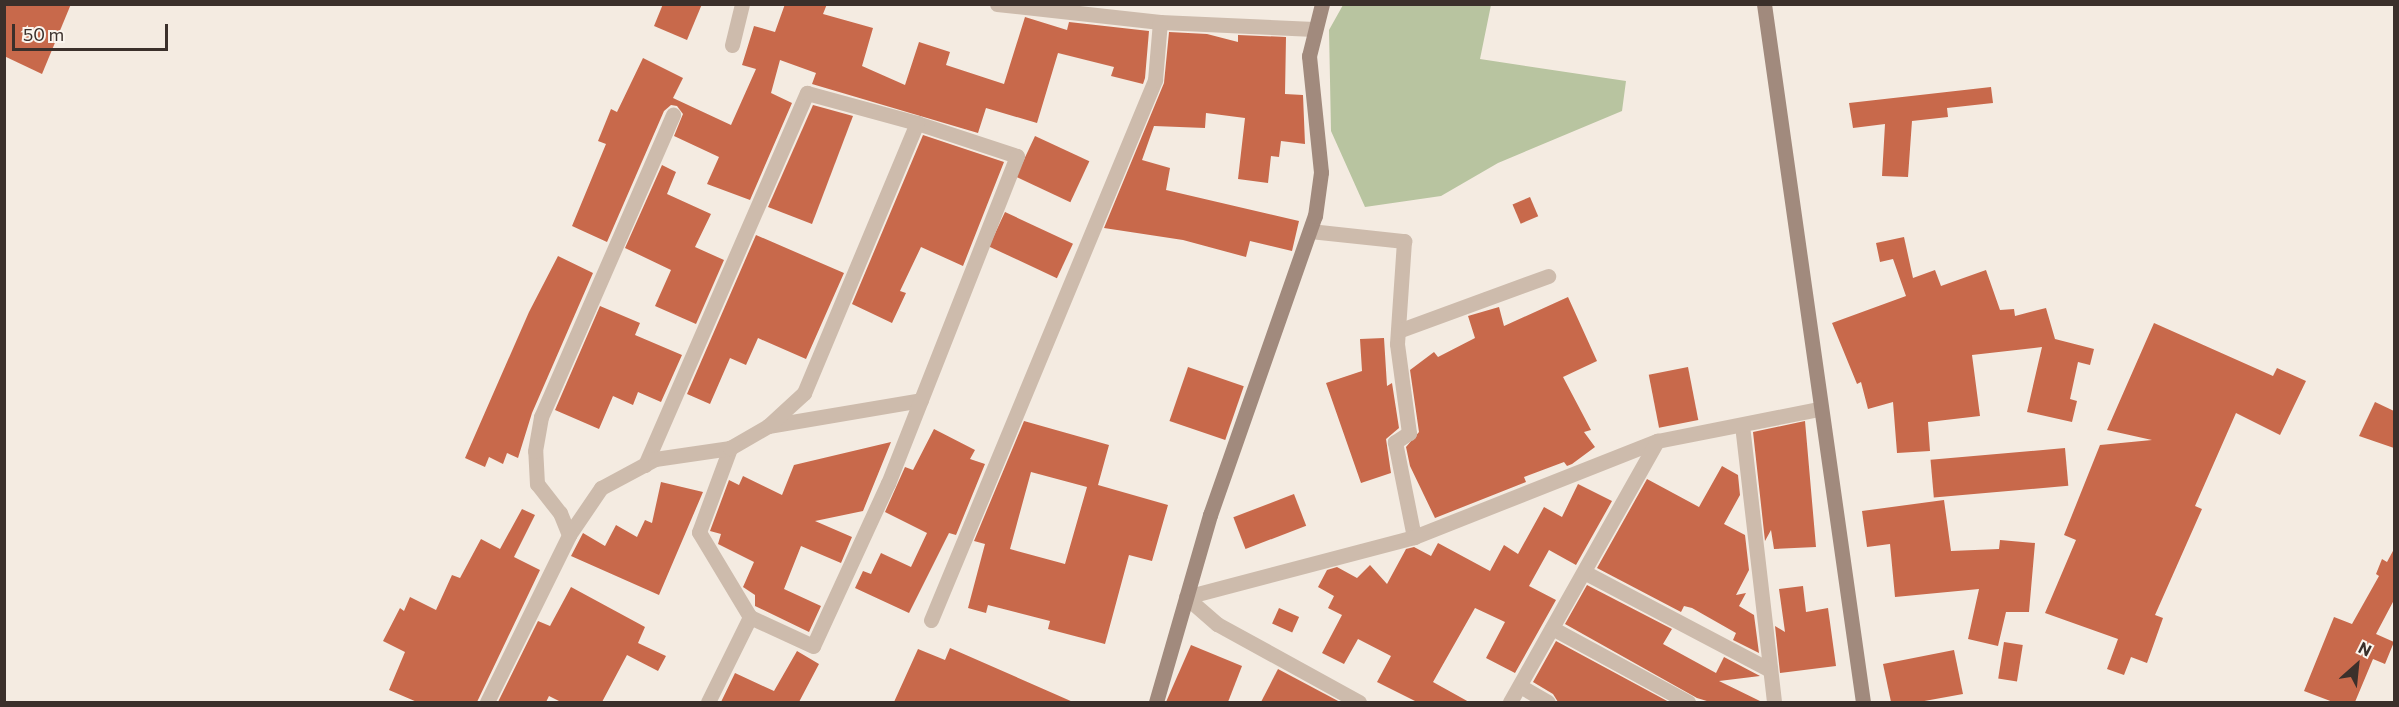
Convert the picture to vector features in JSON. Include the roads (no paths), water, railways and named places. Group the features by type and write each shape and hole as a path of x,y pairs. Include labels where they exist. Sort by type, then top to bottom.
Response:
{"street":[{"path":"732,45 741,4"},
{"path":"997,4 1160,22 1314,29"},
{"path":"1156,702 1210,515 1310,231 1321,172 1309,56 1322,4"},
{"path":"1764,4 1818,409 1863,702"},
{"path":"931,620 1155,80 1160,22"},
{"path":"645,465 807,93 917,123 1017,156 888,483 813,646 750,618 699,532 730,448"},
{"path":"569,535 560,513 537,484 535,451 541,417 673,114"},
{"path":"487,702 569,535 601,488 655,459 730,448 768,426 804,393 917,123"},
{"path":"1310,231 1404,241 1398,331 1409,433 1395,442 1414,537"},
{"path":"1398,331 1548,276"},
{"path":"768,426 921,400"},
{"path":"1186,597 1414,537 1657,441 1818,409"},
{"path":"1742,424 1774,702"},
{"path":"1510,702 1657,441"},
{"path":"1584,572 1770,670"},
{"path":"1186,597 1217,624 1359,702"},
{"path":"708,702 750,618"},
{"path":"1552,628 1688,702"},
{"path":"1520,686 1548,702"}]}
